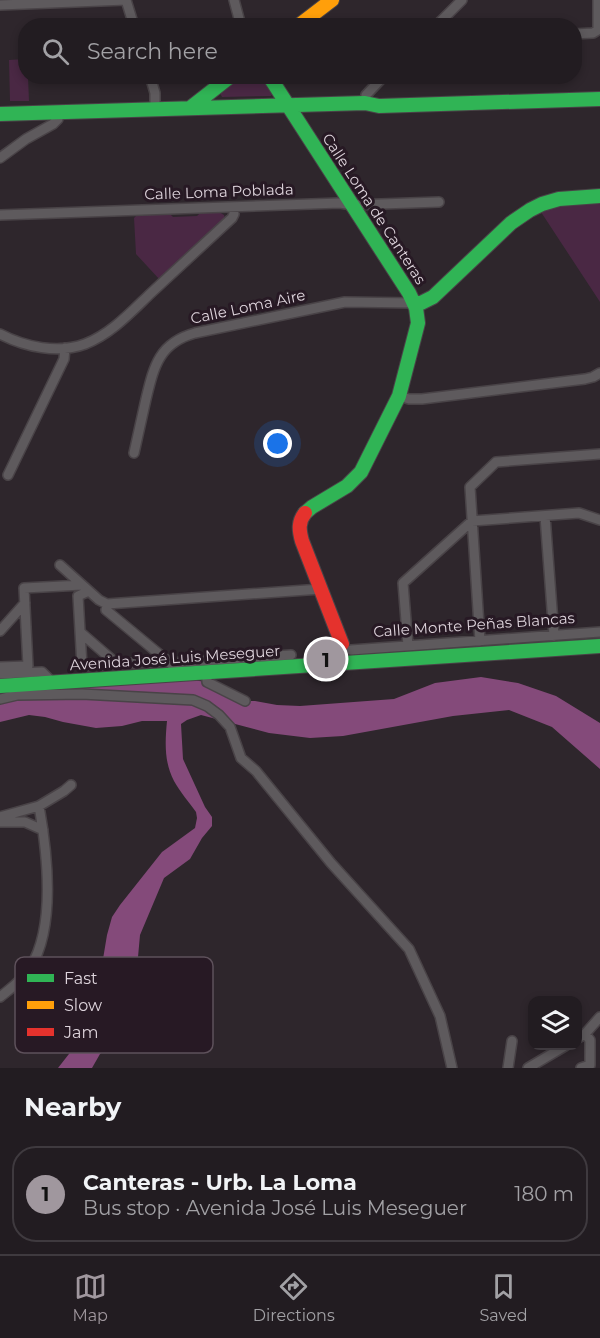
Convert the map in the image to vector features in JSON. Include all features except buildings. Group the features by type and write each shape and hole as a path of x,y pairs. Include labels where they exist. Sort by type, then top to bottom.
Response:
{"main road":[{"path":"308,18 332,0"},
{"path":"190,108 221,84"},
{"name":"Calle Loma de Canteras","path":"274,84 414,303 417,313 417,327 399,396 358,477 348,486 309,509 302,517 299,528 321,589 348,652"},
{"path":"214,89 210,95 211,103 224,107"},
{"path":"0,114 365,103 379,106 600,99"},
{"path":"414,303 425,302 433,297 511,223 530,210 559,199 600,196"},
{"name":"Calle Monte Peñas Blancas","path":"348,652 600,646"},
{"path":"331,664 331,658 348,652"},
{"name":"Avenida José Luis Meseguer","path":"0,686 52,682 171,666 207,672 331,664 348,652"}],"street":[{"path":"0,5 126,0 132,18"},
{"path":"234,0 240,18"},
{"path":"444,18 462,0"},
{"path":"582,34 593,33 598,30 598,0"},
{"path":"152,84 155,109"},
{"path":"365,103 366,95 376,84"},
{"path":"0,158 26,139 56,122 59,112"},
{"name":"Calle Loma Poblada","path":"0,215 340,203 352,205 439,202"},
{"path":"0,334 14,341 53,349 85,344 102,335 232,218 234,207"},
{"name":"Calle Loma Aire","path":"134,453 155,366 163,352 181,338 195,333 345,302 414,303"},
{"path":"8,475 64,359 65,348"},
{"path":"399,396 409,399 434,397 585,379 600,373"},
{"path":"480,641 470,487 496,462 600,454"},
{"path":"408,646 403,583 472,521 579,513 600,520"},
{"path":"545,516 554,636"},
{"path":"60,565 99,600 107,604 321,589"},
{"path":"0,667 28,666 24,588 85,588"},
{"path":"85,588 78,596 82,666 117,664 171,666 291,655"},
{"path":"0,631 25,603"},
{"path":"107,604 106,610 171,666"},
{"path":"80,632 117,664"},
{"name":"Calle Monte Peñas Blancas","path":"348,652 600,632"},
{"path":"0,674 42,672 52,682"},
{"path":"207,672 207,682 245,701"},
{"path":"0,699 17,695 82,694 193,700 219,715 230,727 241,758 256,771 331,863 409,949 440,1016 452,1068"},
{"path":"0,817 39,806 71,785"},
{"path":"35,957 44,926 46,904 46,850 39,806"},
{"path":"0,822 25,822 43,830"},
{"path":"0,997 15,983"},
{"path":"582,1035 600,1017"},
{"path":"581,1068 590,1065 590,1040 582,1036"},
{"path":"508,1068 512,1041"},
{"path":"528,1068 558,1050"}],"shaded area":[{"path":"18,59 18,84 28,84 29,101 10,101 9,60"},
{"path":"232,84 267,84 273,93 271,96 222,97 220,93"},
{"path":"600,199 600,302 539,209 544,206"},
{"path":"219,212 224,215 225,219 160,280 136,254 134,218 137,215 170,214 173,217"},
{"path":"481,677 518,683 556,696 600,723 600,769 552,727 509,710 453,716 343,736 310,738 269,733 201,715 187,720 181,724 183,759 212,817 212,826 190,859 164,878 140,935 138,957 103,957 112,917 162,852 195,828 197,818 196,812 174,781 168,767 167,721 142,721 122,726 96,728 29,715 0,722 0,690 176,678 207,682 245,701 300,706 394,699 435,683"},
{"path":"70,1053 101,1053 92,1068 58,1068"}],"traffic: fast":[{"path":"190,108 221,84"},
{"path":"274,84 409,293 416,308 418,323 399,396 361,472 347,486 305,513"},
{"path":"0,114 365,103 379,106 600,99"},
{"path":"414,303 421,303 433,297 511,223 530,210 559,199 600,196"},
{"path":"0,686 600,646"}],"traffic: slow":[{"path":"308,18 332,0"}],"traffic: jam":[{"path":"305,513 300,526 302,541 342,644"}],"place":[{"name":"Canteras - Urb. La Loma","path":"326,659"}]}
